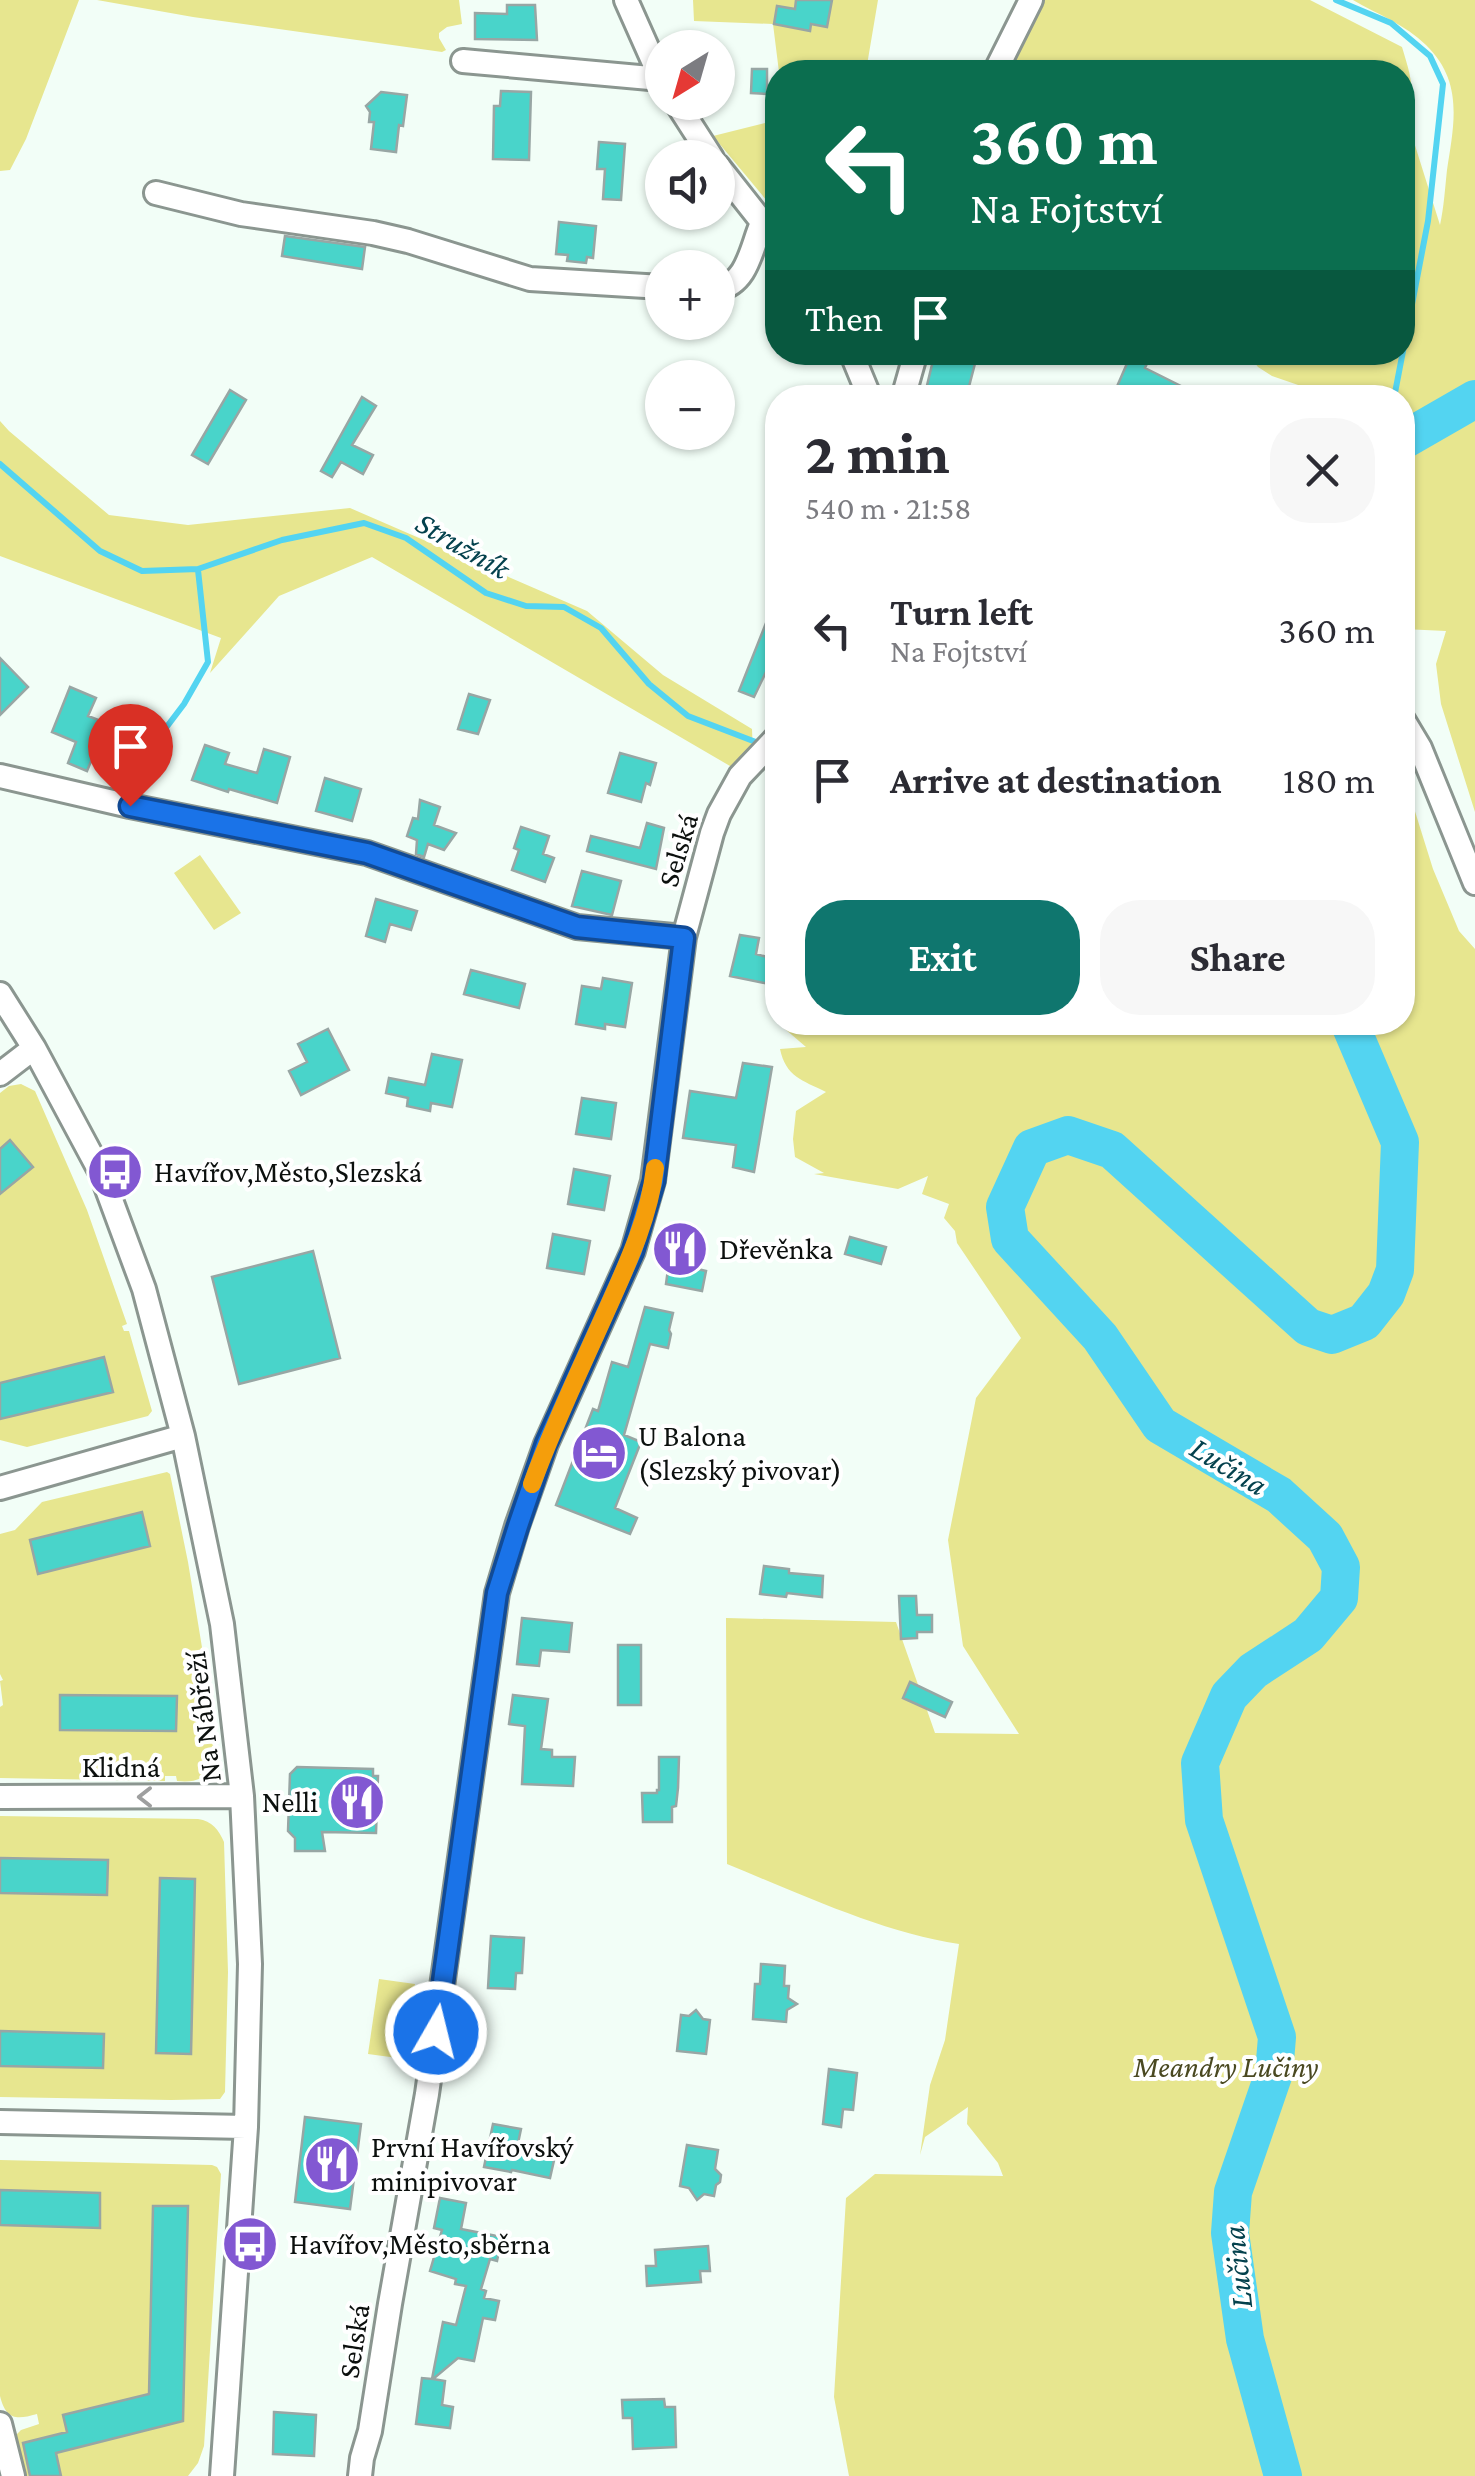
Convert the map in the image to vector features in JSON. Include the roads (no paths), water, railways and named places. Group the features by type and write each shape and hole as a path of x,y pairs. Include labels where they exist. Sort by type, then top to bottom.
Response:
{"street":[{"path":"626,0 645,42"},
{"path":"1001,60 1031,0"},
{"path":"463,61 645,78"},
{"path":"735,188 765,227"},
{"path":"156,193 240,214 408,240 530,279 645,286"},
{"path":"735,281 744,273 762,223"},
{"path":"1415,740 1475,884"},
{"name":"Selská","path":"338,2476 360,2467 370,2432 428,2094 497,1593 546,1444 633,1251 654,1181 684,938 719,814 740,776 765,751"},
{"path":"0,776 367,853 577,927 684,938"},
{"name":"Na Nábřeží","path":"0,994 101,1172 144,1288 184,1436 222,1624 242,1796 250,1964 246,2127 222,2476"},
{"path":"0,1074 34,1048"},
{"path":"0,1488 184,1436"},
{"name":"Klidná","path":"0,1797 242,1796"},
{"path":"0,2122 246,2127"},
{"path":"0,2424 13,2476"}],"waterway":[{"path":"1336,0 1391,23 1430,56 1443,84 1428,221 1415,289"},
{"path":"1396,385 1400,365"},
{"name":"Lučina","path":"1415,434 1475,399"},
{"name":"Stružník","path":"0,464 100,551 142,571 198,569 282,540 364,523 406,538 486,593 526,606 564,607 601,628 649,684 688,716 761,744"},
{"path":"131,774 184,704 208,662 198,570"},
{"name":"Lučina","path":"1283,2476 1245,2339 1230,2233 1233,2192 1274,2073 1277,2037 1204,1820 1200,1763 1229,1696 1253,1671 1308,1635 1339,1598 1341,1567 1325,1537 1279,1495 1160,1425 1100,1337 1010,1239 1005,1207 1032,1148 1068,1135 1112,1150 1308,1327 1332,1335 1364,1322 1386,1294 1395,1270 1400,1142 1355,1035"}],"place":[{"name":"Havířov,Město,Slezská","path":"115,1172"},
{"name":"Dřevěnka","path":"680,1249"},
{"name":"U Balona (Slezský pivovar)","path":"599,1453"},
{"name":"Nelli","path":"357,1802"},
{"name":"První Havířovský minipivovar","path":"332,2164"},
{"name":"Havířov,Město,sběrna","path":"250,2244"}],"park label":[{"name":"Meandry Lučiny","path":"1226,2067"}]}
